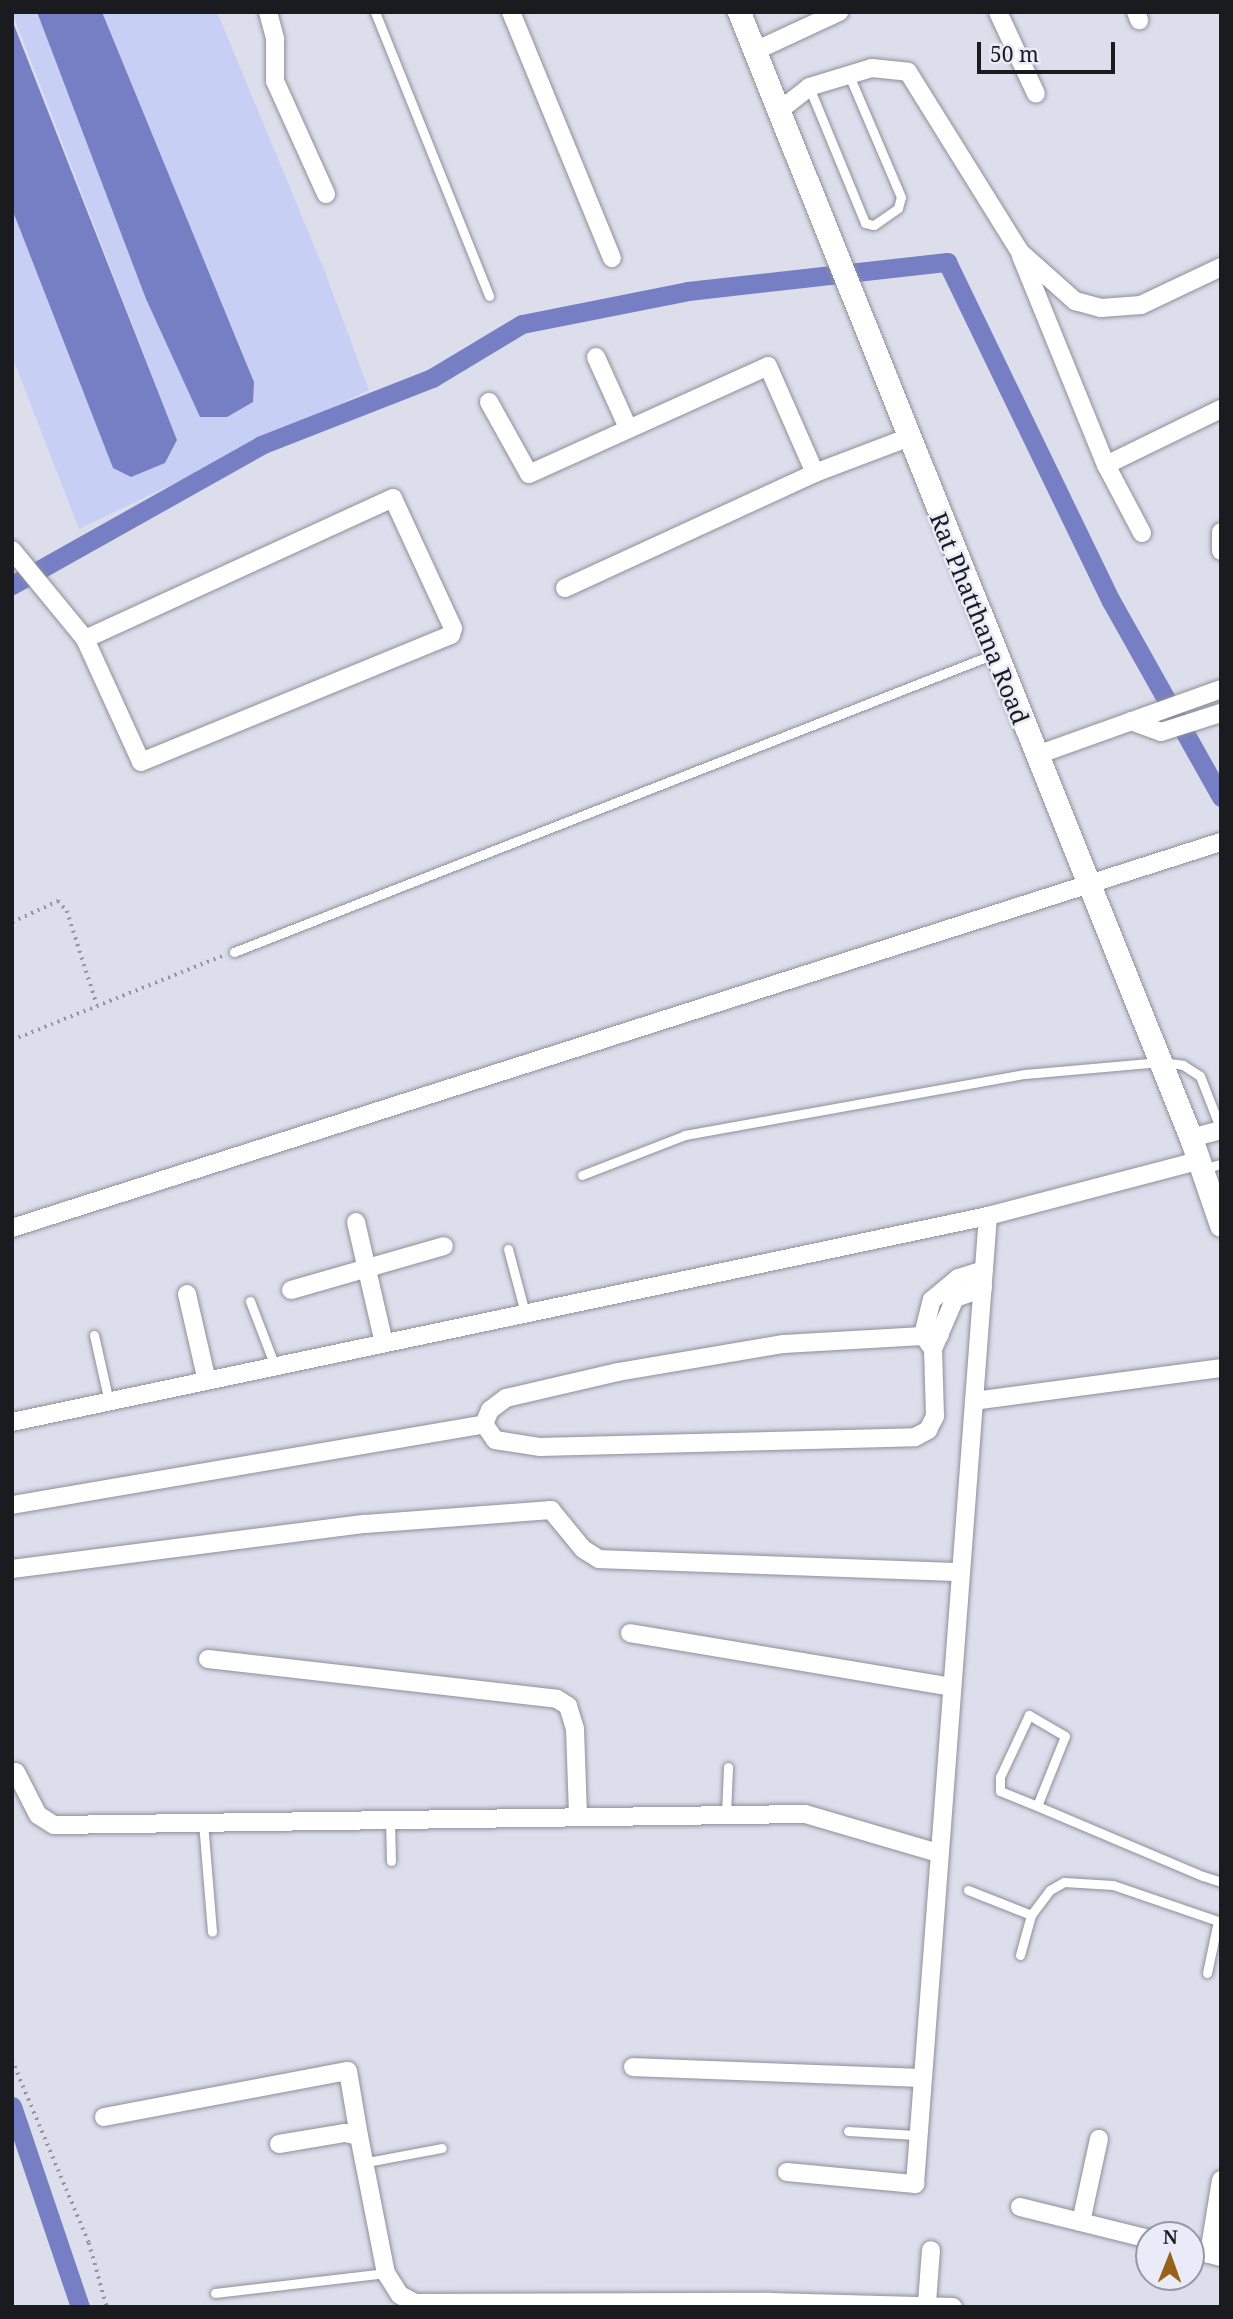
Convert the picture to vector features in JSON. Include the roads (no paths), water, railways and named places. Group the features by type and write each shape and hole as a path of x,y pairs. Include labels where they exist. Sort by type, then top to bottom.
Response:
{"street":[{"path":"268,12 275,39 275,81 326,194"},
{"path":"511,12 612,258"},
{"name":"Rat Phatthana Road","path":"739,12 993,653 1037,755 1191,1138 1206,1165 1221,1225"},
{"path":"755,51 839,12"},
{"path":"998,12 1036,94"},
{"path":"780,110 809,88 872,68 896,69 915,79 1020,253 1106,465 1142,533"},
{"path":"1020,253 1075,301 1101,308 1141,305 1221,267"},
{"path":"596,357 628,428"},
{"path":"489,402 526,474 768,366 815,473"},
{"path":"1106,465 1221,409"},
{"path":"565,588 815,473 907,438"},
{"path":"17,554 85,639 141,762 451,635 453,628 397,501 388,499 85,639"},
{"path":"1221,531 1221,551"},
{"path":"1037,755 1221,689"},
{"path":"1138,719 1161,732 1215,714"},
{"path":"12,1228 1087,882 1221,842"},
{"path":"1191,1138 1221,1130"},
{"path":"12,1422 989,1216 1206,1165"},
{"path":"787,2172 915,2184 915,2135 989,1216"},
{"path":"356,1222 384,1343"},
{"path":"291,1290 444,1246"},
{"path":"484,1424 495,1440 540,1447 915,1437 928,1430 935,1416 932,1300 943,1288 984,1279"},
{"path":"187,1294 207,1381"},
{"path":"484,1424 490,1410 506,1398 618,1372 795,1342 932,1339"},
{"path":"974,1401 1221,1368"},
{"path":"12,1505 484,1424"},
{"path":"12,1569 324,1529 551,1510 583,1549 599,1559 960,1572"},
{"path":"630,1633 951,1687"},
{"path":"208,1659 557,1699 568,1706 575,1729 578,1815"},
{"path":"16,1772 38,1815 54,1825 578,1815 805,1814 938,1853"},
{"path":"633,2067 920,2078"},
{"path":"104,2117 348,2071 386,2273 400,2295 415,2303 927,2303 953,2307"},
{"path":"279,2144 345,2133 359,2136"},
{"path":"1081,2222 1098,2139"},
{"path":"1207,2253 1221,2180"},
{"path":"1020,2207 1135,2236"},
{"path":"927,2303 931,2250"}],"lane":[{"path":"375,12 489,296"},
{"path":"809,88 864,223 874,225 898,208 901,197 849,75"},
{"path":"234,952 993,653"},
{"path":"582,1175 701,1132 1025,1074 1160,1062 1183,1065 1200,1076 1221,1130"},
{"path":"508,1249 525,1313"},
{"path":"250,1301 275,1366"},
{"path":"94,1335 108,1402"},
{"path":"1037,1806 1065,1736 1029,1715 998,1783 1000,1791 1221,1882"},
{"path":"726,1814 728,1767"},
{"path":"390,1818 391,1861"},
{"path":"203,1822 212,1932"},
{"path":"1020,1955 1031,1915 1050,1890 1080,1880 1113,1885 1220,1921 1207,1972"},
{"path":"968,1890 1031,1915"},
{"path":"848,2131 915,2135"},
{"path":"367,2162 442,2148"},
{"path":"215,2293 386,2273"}],"water":[{"path":"37,12 102,12 254,382 253,402 227,417 200,417 146,299"},
{"path":"12,20 177,440 165,463 131,477 113,468 12,209"}],"waterway":[{"path":"12,585 261,445 432,378 522,324 688,291 947,262 1111,601 1221,797"},
{"path":"12,2106 80,2307"}]}
